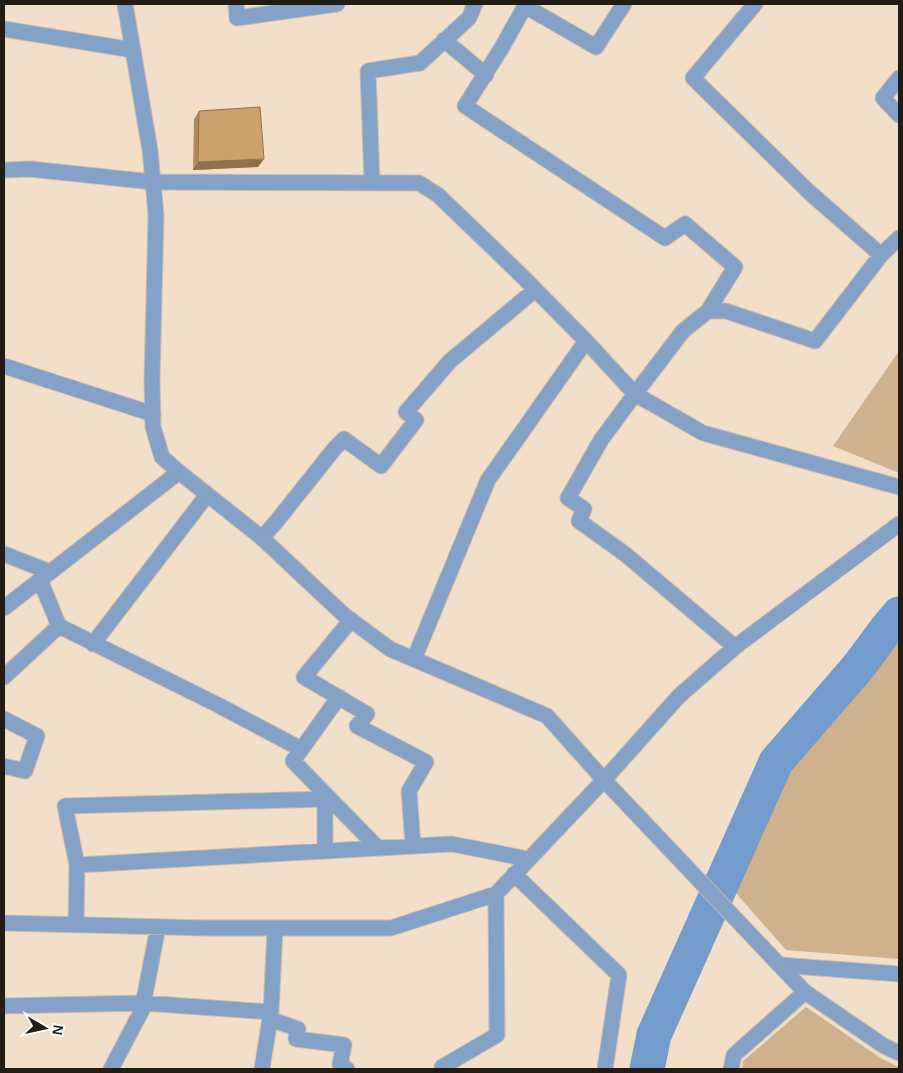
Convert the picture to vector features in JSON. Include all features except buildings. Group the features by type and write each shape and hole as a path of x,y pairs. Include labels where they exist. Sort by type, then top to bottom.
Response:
{"street":[{"path":"125,4 150,150 156,215 152,380 153,427 162,457 262,538 351,620 390,648 547,716 604,780 805,992 884,1046 899,1053"},
{"path":"236,4 237,18 337,4"},
{"path":"372,183 368,71 420,63 444,40 475,4"},
{"path":"755,4 693,78 809,192 881,255"},
{"path":"621,5 596,47 525,6 486,75 465,106 665,238 685,224 734,267 708,311 683,331 601,440 568,498 584,509 579,521 625,554 735,647"},
{"path":"4,29 133,50"},
{"path":"444,40 486,75"},
{"path":"899,78 883,98 899,115"},
{"path":"4,170 30,169 153,182 418,183 438,195 586,341 636,394 702,433 899,487"},
{"path":"708,311 726,310 815,341 881,255 899,238"},
{"path":"262,538 344,439 381,466 416,420 406,412 450,361 535,290"},
{"path":"414,659 488,480 586,341"},
{"path":"4,366 153,414"},
{"path":"4,608 179,472"},
{"path":"93,644 207,494"},
{"path":"4,926 391,928 496,894 604,780 679,696 735,647 899,524"},
{"path":"4,554 45,576 58,626 218,705 301,749"},
{"path":"351,620 304,677 367,714 358,726 426,762 409,792 413,846"},
{"path":"4,677 58,626"},
{"path":"339,697 293,761 378,848"},
{"path":"4,718 37,736 25,771 4,766"},
{"path":"76,925 77,865 65,806 325,799 325,851"},
{"path":"77,865 452,844 528,859"},
{"path":"514,874 619,976 605,1069"},
{"path":"444,1069 442,1067 497,1035 496,894"},
{"path":"111,1069 142,1010 158,927"},
{"path":"262,1069 271,1015 275,928"},
{"path":"780,965 899,974"},
{"path":"731,1069 734,1055 805,992"},
{"path":"4,1006 143,1003 271,1015 298,1029 296,1040 344,1045 340,1064 347,1069"}],"shaded area":[{"path":"899,351 899,473 833,446"},
{"path":"899,642 899,959 786,950 735,892 787,775"},
{"path":"806,1007 882,1059 899,1067 899,1069 742,1069 743,1061"}],"waterway":[{"path":"647,1069 654,1035 776,762 859,666 899,614"}]}
